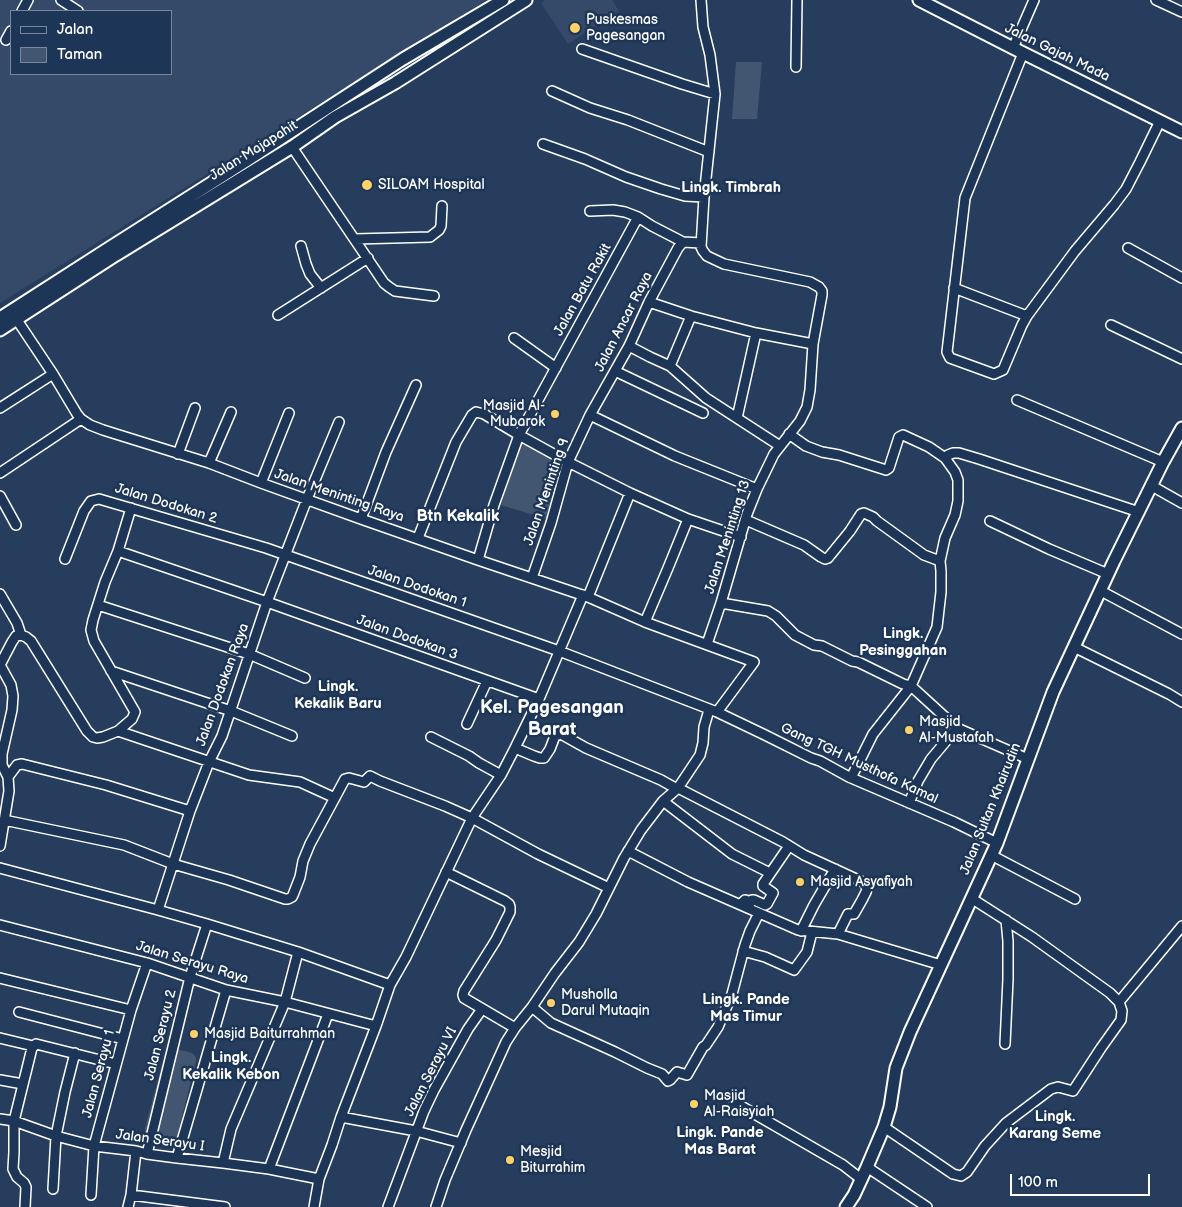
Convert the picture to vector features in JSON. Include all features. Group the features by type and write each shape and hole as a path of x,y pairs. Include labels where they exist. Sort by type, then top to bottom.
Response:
{"main road":[{"name":"Jalan Majapahit","path":"0,318 257,161 403,59 502,0"},
{"name":"Jalan Majapahit","path":"257,161 292,147 335,117 395,83 526,0"},
{"name":"Jalan Gajah Mada","path":"919,0 1182,132"},
{"name":"Jalan Majapahit","path":"0,330 116,255 234,175"},
{"name":"Jalan Sultan Khairudin","path":"846,1207 854,1195 884,1127 890,1107 896,1068 910,1032 991,855 1053,692 1163,462 1181,433"}],"street":[{"path":"61,0 76,10"},
{"path":"590,211 613,210 625,212 683,242 700,243 715,94 710,55 702,21 701,0"},
{"path":"796,67 797,0"},
{"path":"1034,0 966,198 947,352 950,358 994,374 1003,370 1027,316 1075,251 1126,189 1160,121"},
{"path":"1156,0 1182,12"},
{"path":"6,40 10,33"},
{"path":"582,48 715,94"},
{"path":"552,91 590,108 628,120 709,152"},
{"path":"543,144 667,192 685,196 704,197"},
{"path":"292,147 384,283 389,288 395,290 434,296"},
{"path":"355,240 430,237 441,226 442,206"},
{"name":"Jalan Batu Rakit","path":"478,560 494,505 519,435 638,218"},
{"name":"Jalan Ancar Raya","path":"590,414 629,346 649,302 683,242"},
{"name":"Jalan Meninting 13","path":"700,243 707,256 724,264 810,282 822,291 822,301 813,344 807,407 800,422 774,454 757,489 707,644"},
{"path":"301,246 308,269 321,288"},
{"path":"1128,248 1182,278"},
{"path":"278,315 368,258"},
{"path":"954,288 1027,316"},
{"path":"649,302 756,333 813,344"},
{"path":"670,366 692,316"},
{"path":"0,473 81,419 17,320"},
{"path":"1111,325 1182,359"},
{"path":"737,418 756,333"},
{"path":"514,338 556,368"},
{"path":"629,346 670,366 706,398 780,446"},
{"path":"615,371 703,413"},
{"path":"0,408 53,374"},
{"path":"361,519 386,452 416,385"},
{"path":"1017,400 1163,462"},
{"path":"178,454 195,408"},
{"path":"208,463 231,412"},
{"path":"418,538 456,442 472,415 476,412 484,414 568,462 630,492 688,518 741,537"},
{"path":"261,483 289,413"},
{"path":"590,414 674,456 757,489"},
{"name":"Jalan Meninting 9","path":"532,578 551,523 568,462 590,414"},
{"name":"Jalan Meninting Raya","path":"81,419 103,430 208,463 361,519 585,596 645,622 754,662 713,711"},
{"name":"Jalan Dodokan Raya","path":"158,910 190,811 208,762 222,736 267,602 339,422"},
{"path":"789,434 806,446 822,452 839,455 886,470 890,468 899,437 903,435 929,447 945,458 958,480 958,501 955,515 945,538 940,561 941,592 937,627 911,686 874,734 851,778"},
{"path":"945,458 953,453 959,453 1139,512"},
{"path":"1152,486 1182,503"},
{"path":"314,1207 319,1178 390,985 406,957 472,818 501,775 539,699 630,492"},
{"path":"0,496 16,525"},
{"name":"Jalan Dodokan 2","path":"65,559 84,511 93,500 99,499 266,548"},
{"path":"0,594 24,636 31,641 90,735 97,738 118,731 132,719 135,712 99,651 91,630 105,582 118,551 130,508"},
{"path":"746,520 804,545 825,559 828,558 850,531 861,514 864,513 873,517 924,554 940,561"},
{"path":"645,622 688,518"},
{"path":"990,521 1108,574"},
{"name":"Jalan Dodokan 1","path":"266,548 559,651 713,711"},
{"name":"Jalan Dodokan 3","path":"118,551 539,699"},
{"path":"1101,591 1182,634"},
{"path":"721,602 768,611 776,616 795,635 814,645 822,646 849,660 858,662 911,686 957,728 1028,759"},
{"path":"98,605 249,654 305,678"},
{"path":"0,846 9,791 8,777 2,765 2,754 12,710 13,696 11,684 0,665 16,636 24,636"},
{"path":"1074,647 1182,702"},
{"path":"112,671 230,711 292,736"},
{"path":"467,724 487,681"},
{"path":"436,1207 445,1180 500,1053 515,1028 579,942 641,830 663,801 678,789 700,755 704,727 713,711"},
{"name":"Gang TGH Musthofa Kamal","path":"713,711 766,735 851,778 954,822 996,843"},
{"path":"909,803 918,781 931,759 957,728"},
{"path":"118,731 249,774 293,780 335,798"},
{"path":"515,748 544,758 555,736 561,734 586,748 661,780 804,855 865,883 866,892 854,914 848,914 838,934"},
{"path":"431,737 501,775"},
{"path":"8,777 17,765 22,764 106,785 190,811"},
{"path":"4,820 124,845 173,864 230,880 285,899 292,897 310,844 346,778 362,782 370,776 472,818 538,854 609,888"},
{"path":"663,801 732,854 770,873"},
{"path":"744,906 743,902 745,900 750,902 754,900 765,905 767,904 772,893 763,884 789,846"},
{"path":"628,851 688,882 799,931 838,934 941,966"},
{"path":"991,855 1075,899"},
{"path":"0,868 207,924 298,952 390,985"},
{"path":"799,931 835,869"},
{"path":"446,872 509,904 510,912 496,940 463,995 464,998 515,1028"},
{"path":"884,1127 952,1174 965,1175 985,1146 1006,1123 1051,1089 1058,1087 1073,1091 1121,1020 1122,1011 1118,1002 1110,994 1032,937 971,898"},
{"path":"532,1007 551,1023 662,1074 668,1081 677,1072 687,1075 703,1047 718,1027 732,994 750,931 759,913"},
{"path":"1005,1044 1008,979 1006,920"},
{"name":"Jalan Serayu 2","path":"147,1154 190,978 207,924"},
{"name":"Jalan Serayu Raya","path":"0,925 147,963 226,990 286,1002 376,1026"},
{"path":"1118,1002 1182,926"},
{"path":"743,951 765,957 794,970 807,952 812,932"},
{"path":"222,1163 231,1129 286,1002 298,952"},
{"name":"Jalan Serayu 1","path":"91,1195 94,1146 131,1010 147,963"},
{"path":"0,978 131,1010"},
{"path":"177,1158 226,990"},
{"name":"Jalan Serayu VI","path":"388,1207 424,1111 468,1029 482,1009"},
{"path":"19,1012 123,1039"},
{"path":"269,1169 328,1014"},
{"path":"0,1038 33,1046 36,1044 116,1064"},
{"path":"25,1207 26,1187 12,1169 14,1121 33,1046"},
{"path":"53,1189 56,1136 75,1053"},
{"path":"0,1080 23,1084"},
{"path":"734,1102 843,1165 861,1179"},
{"path":"341,1117 416,1131 461,1143"},
{"name":"Jalan Serayu I","path":"0,1119 14,1121 56,1136 94,1146 269,1169 319,1178"},
{"path":"128,1207 136,1151"},
{"path":"867,1167 926,1207"},
{"path":"131,1196 225,1207"}],"shaded area":[{"path":"0,0 486,0 0,303"},
{"name":"Puskesmas Pagesangan","path":"545,0 612,0 619,11 568,44 541,3"}],"green space":[{"path":"736,62 762,62 757,119 732,119"},
{"path":"520,440 564,462 547,519 501,505"},
{"path":"168,1048 192,1053 196,1057 196,1061 177,1137 170,1144 166,1144 150,1139 145,1133 145,1128"}],"place":[{"name":"Puskesmas Pagesangan","path":"575,28"},
{"name":"SILOAM Hospital","path":"367,185"},
{"name":"Masjid Al- Mubarok","path":"555,414"},
{"name":"Masjid Al-Mustafah","path":"909,730"},
{"name":"Masjid Asyafiyah","path":"800,882"},
{"name":"Musholla Darul Mutaqin","path":"551,1003"},
{"name":"Masjid Baiturrahman","path":"194,1034"},
{"name":"Masjid Al-Raisyiah","path":"694,1104"},
{"name":"Mesjid Biturrahim","path":"510,1160"}],"district":[{"name":"Lingk. Timbrah","path":"731,188"},
{"name":"Btn Kekalik","path":"458,517"},
{"name":"Lingk. Pesinggahan","path":"903,642"},
{"name":"Lingk. Kekalik Baru","path":"338,696"},
{"name":"Kel. Pagesangan Barat","path":"552,719"},
{"name":"Lingk. Pande Mas Timur","path":"746,1008"},
{"name":"Lingk. Kekalik Kebon","path":"231,1066"},
{"name":"Lingk. Karang Seme","path":"1055,1126"},
{"name":"Lingk. Pande Mas Barat","path":"720,1142"}]}
